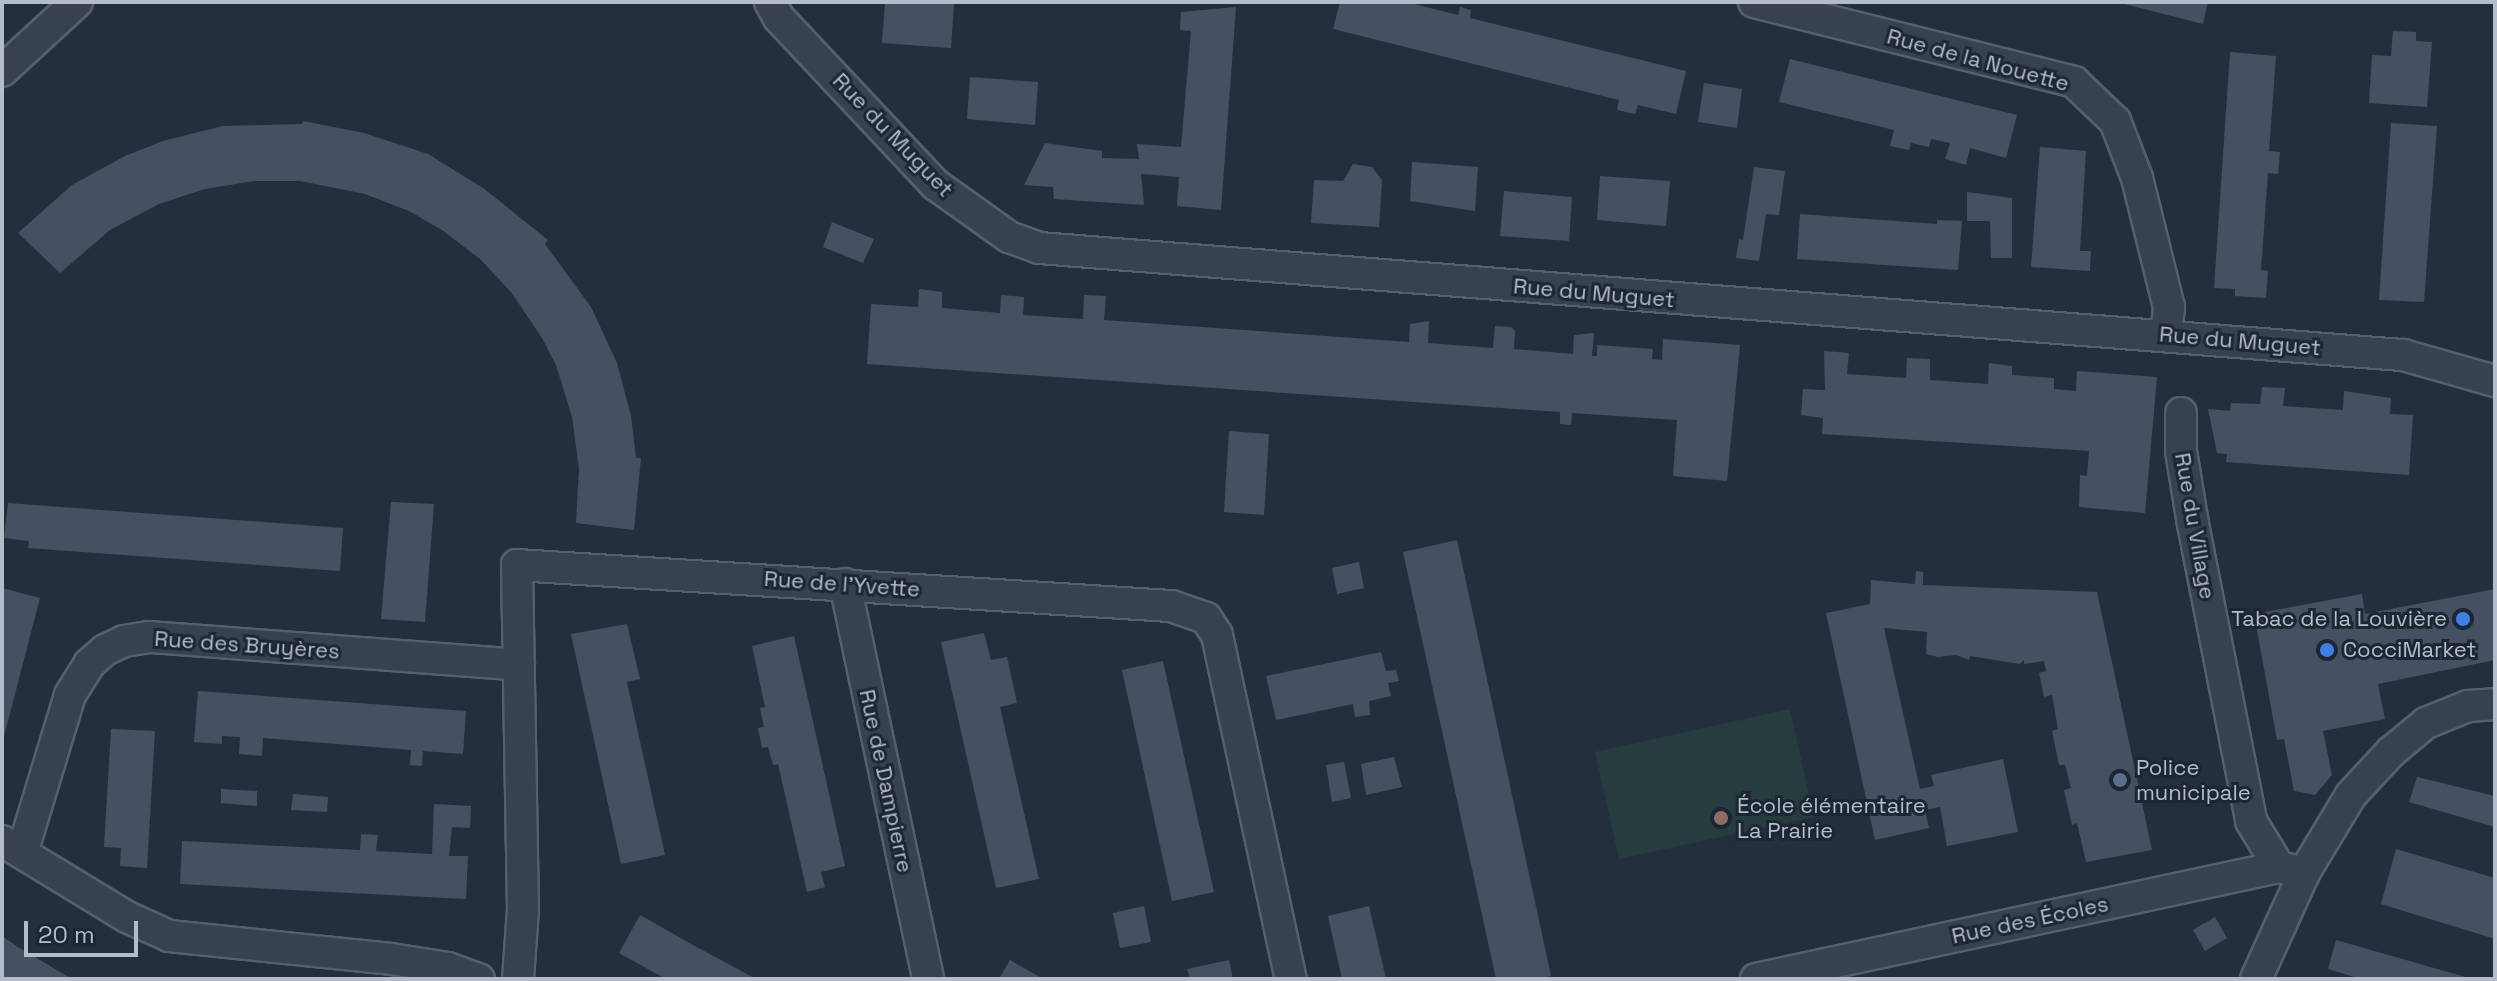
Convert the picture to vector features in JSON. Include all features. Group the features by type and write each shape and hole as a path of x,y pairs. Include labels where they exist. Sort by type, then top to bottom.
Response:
{"street":[{"path":"2,71 77,2"},
{"name":"Rue du Muguet","path":"751,2 775,10 936,185 1009,237 1039,248 2166,334 2403,355 2495,381"},
{"name":"Rue de la Nouette","path":"1754,2 2074,82 2115,121 2137,178 2169,307 2166,334"},
{"name":"Rue du Village","path":"2181,413 2181,451 2193,524 2251,821 2292,870"},
{"name":"Rue de l'Yvette","path":"518,979 523,910 517,565 1171,606 1206,618 1217,635 1291,979"},
{"name":"Rue de Dampierre","path":"845,584 928,979"},
{"name":"Rue des Bruyères","path":"12,847 70,695 89,664 105,650 124,641 150,637 519,665"},
{"path":"2256,979 2292,870 2351,795 2408,736 2444,714 2495,704"},
{"path":"12,847 127,917 169,936 391,959 448,968 479,979"},
{"name":"Rue des Écoles","path":"1756,979 2292,870"}],"green space":[{"path":"1790,709 1814,817 1619,859 1595,752"}],"building":[{"path":"885,2 954,4 951,48 882,43"},
{"path":"1340,2 1406,2 1458,15 1460,7 1471,10 1470,18 1686,71 1676,114 1638,105 1635,114 1617,110 1619,100 1333,29"},
{"path":"2117,2 2208,2 2203,24"},
{"path":"1236,7 1221,210 1177,206 1179,177 1141,174 1144,205 1054,199 1053,187 1024,185 1045,143 1102,151 1102,158 1139,159 1137,144 1181,147 1191,31 1180,30 1181,12"},
{"path":"2393,31 2416,32 2416,41 2432,42 2427,107 2369,103 2372,55 2391,56"},
{"path":"2230,52 2276,56 2269,151 2280,152 2278,174 2268,173 2261,270 2268,271 2266,298 2235,296 2235,289 2214,288"},
{"path":"1790,59 2017,115 2006,158 1970,148 1966,165 1945,159 1950,143 1931,139 1929,147 1911,143 1909,150 1890,146 1894,130 1779,102"},
{"path":"970,77 1038,82 1035,125 967,119"},
{"path":"1704,83 1742,89 1737,128 1698,122"},
{"path":"303,121 364,133 428,154 483,188 548,240 545,244 591,307 617,363 631,416 636,458 641,458 634,530 576,523 579,469 572,417 556,365 542,338 511,292 480,259 442,230 409,211 365,194 300,181 254,181 205,189 159,204 110,230 60,273 18,233 72,185 125,156 163,141 223,126 302,124"},
{"path":"2391,123 2437,126 2424,302 2379,300"},
{"path":"2040,147 2086,151 2080,251 2091,251 2090,271 2031,267"},
{"path":"1412,162 1478,167 1475,211 1410,201"},
{"path":"1353,164 1372,167 1382,180 1379,227 1311,223 1314,180 1343,181"},
{"path":"1754,167 1785,171 1779,215 1766,214 1759,261 1736,258 1739,239 1743,240"},
{"path":"1600,176 1670,181 1666,226 1597,220"},
{"path":"1504,191 1572,197 1569,241 1500,236"},
{"path":"1967,192 2012,198 2012,258 1991,258 1990,221 1967,221"},
{"path":"1800,214 1937,224 1937,220 1962,221 1958,270 1797,259"},
{"path":"832,222 874,239 863,263 823,247"},
{"path":"919,289 942,292 942,308 1000,313 1001,295 1024,297 1023,315 1083,319 1084,295 1106,296 1104,320 1409,342 1410,324 1429,321 1428,343 1493,348 1495,326 1511,327 1515,331 1514,349 1573,354 1574,335 1594,333 1592,356 1597,356 1597,345 1653,349 1652,359 1662,360 1663,339 1740,345 1727,481 1673,476 1677,420 1572,413 1571,425 1560,424 1560,412 867,364 871,304 918,307"},
{"path":"1824,351 1849,353 1847,374 1906,378 1907,358 1930,359 1930,380 1988,384 1989,363 2012,366 2012,375 2054,378 2054,389 2076,391 2077,371 2157,377 2145,513 2079,507 2080,475 2087,476 2089,451 1822,434 1823,418 1801,415 1803,389 1825,390"},
{"path":"2262,387 2285,388 2283,406 2343,410 2344,391 2391,398 2390,414 2413,415 2409,475 2226,462 2227,454 2217,453 2208,409 2230,411 2231,403 2260,404"},
{"path":"1229,431 1269,434 1264,515 1224,512"},
{"path":"391,502 434,504 425,622 381,619"},
{"path":"8,503 343,528 340,571 28,548 29,541 4,538"},
{"path":"1457,540 1551,976 1538,979 1496,979 1403,552"},
{"path":"1359,562 1364,588 1337,594 1332,568"},
{"path":"1916,571 1923,572 1923,585 2097,592 2152,850 2086,862 2077,823 2072,825 2064,790 2071,788 2065,765 2059,765 2052,731 2058,729 2052,695 2044,697 2039,673 2046,671 2044,661 2024,664 2024,660 2020,664 1970,656 1969,660 1956,655 1938,657 1926,654 1927,632 1884,628 1920,789 1934,786 1931,775 2003,759 2018,832 1947,846 1940,807 1925,810 1929,828 1875,840 1826,613 1870,604 1871,580 1915,584"},
{"path":"2,588 40,598 3,740 2,740"},
{"path":"2495,589 2495,660 2378,684 2385,719 2323,731 2332,775 2315,795 2294,791 2284,739 2277,740 2254,614 2362,594 2365,614"},
{"path":"627,624 640,679 627,682 665,855 621,864 571,634"},
{"path":"984,633 991,660 1007,657 1017,703 1000,707 1039,879 996,888 941,642"},
{"path":"794,636 845,866 821,872 825,887 807,892 778,764 773,765 768,747 762,748 758,728 764,727 760,708 765,707 752,646"},
{"path":"1381,652 1386,671 1396,670 1399,681 1388,683 1391,696 1369,701 1370,715 1355,717 1353,704 1276,720 1266,676"},
{"path":"1163,661 1214,892 1172,901 1122,670"},
{"path":"198,691 466,711 463,754 423,751 422,766 410,765 411,750 263,738 262,756 239,754 240,737 222,736 222,744 194,742"},
{"path":"111,729 155,731 147,868 120,866 121,848 104,847"},
{"path":"1394,757 1402,787 1366,795 1361,764"},
{"path":"1344,762 1351,798 1332,802 1326,765"},
{"path":"2417,777 2495,796 2495,827 2409,802"},
{"path":"221,789 257,791 257,806 221,803"},
{"path":"293,794 328,797 327,812 291,810"},
{"path":"434,804 471,806 470,828 452,827 449,856 468,856 466,899 180,884 182,841 360,850 361,834 378,835 376,851 432,854"},
{"path":"2396,849 2495,878 2495,939 2381,904"},
{"path":"1144,906 1151,942 1120,948 1113,913"},
{"path":"1369,906 1386,979 1342,979 1328,916"},
{"path":"640,915 756,979 666,979 619,953"},
{"path":"2215,917 2227,938 2205,951 2193,930"},
{"path":"2,936 18,947 72,979 2,979"},
{"path":"2336,940 2469,978 2361,979 2328,969"},
{"path":"1010,960 1043,979 999,979"},
{"path":"1229,960 1233,979 1190,979 1187,969"}],"place":[{"name":"Tabac de la Louvière","path":"2463,619"},
{"name":"CocciMarket","path":"2327,650"},
{"name":"Police municipale","path":"2120,780"},
{"name":"École élémentaire La Prairie","path":"1721,818"}]}
